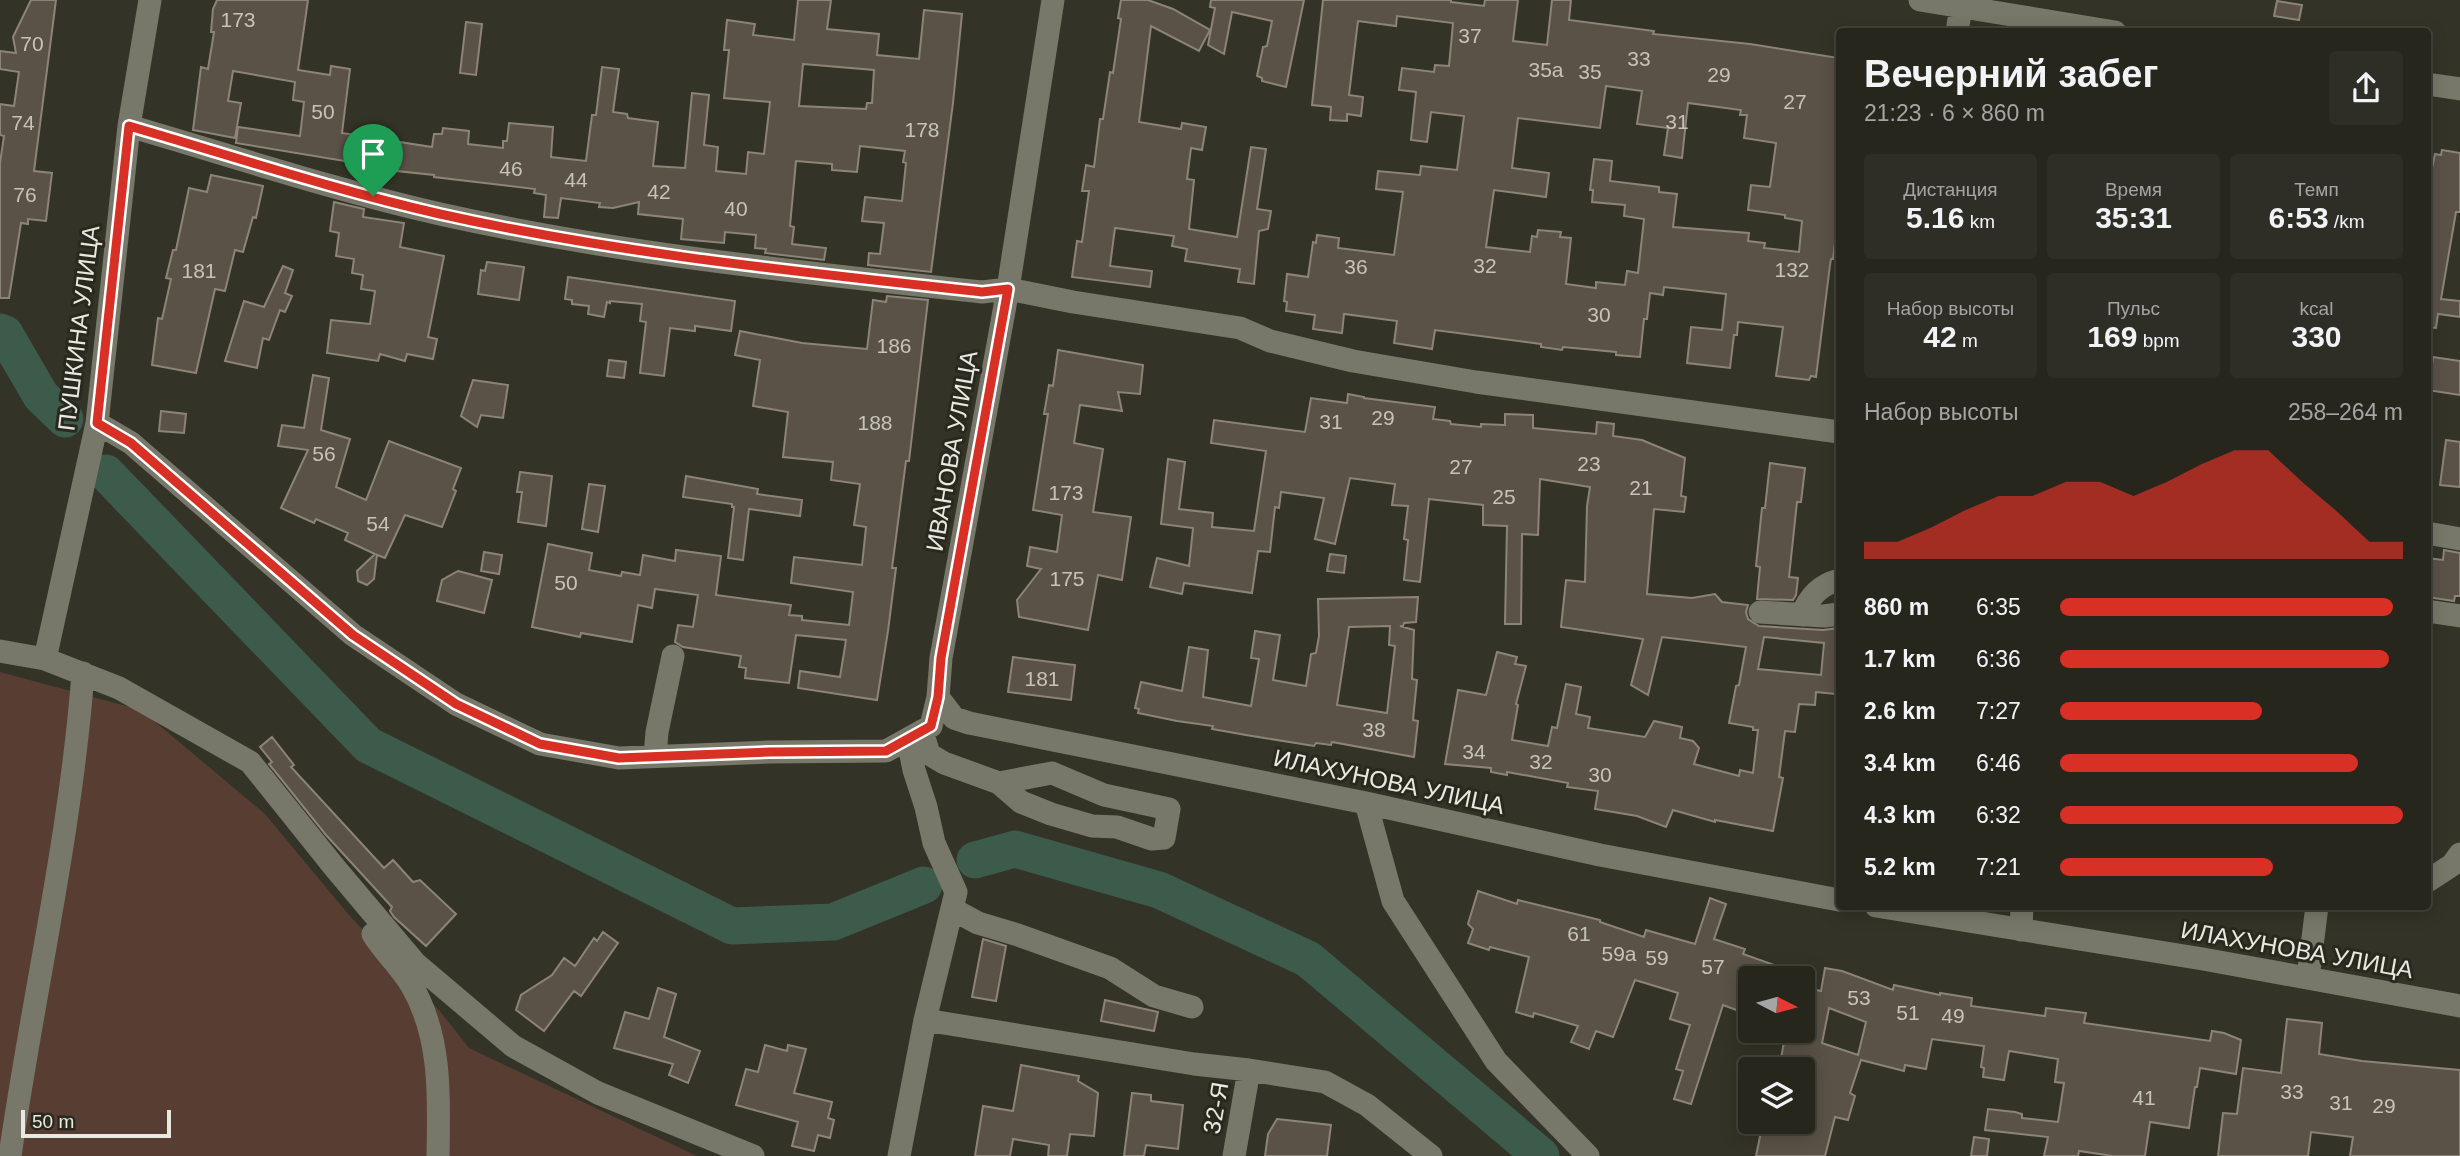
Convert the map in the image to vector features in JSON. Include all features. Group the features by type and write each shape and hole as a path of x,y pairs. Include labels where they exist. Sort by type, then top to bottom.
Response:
{"street":[{"name":"ПУШКИНА УЛИЦА","path":"46,659 97,423 129,126 150,0"},
{"name":"ИВАНОВА УЛИЦА","path":"915,736 931,726 938,697 941,658 1008,289 1053,0"},
{"path":"1920,0 1961,3 2094,28"},
{"path":"1958,28 1961,3"},
{"path":"2431,85 2460,89"},
{"path":"129,126 439,214 575,240 711,262 968,291 1008,289 1240,328 1270,341 1367,364 1566,396 1836,432"},
{"path":"97,423 131,443 353,635 456,704 540,744 619,758 886,751 915,736"},
{"path":"2431,534 2460,539"},
{"path":"1802,615 1807,602 1824,584 1836,581"},
{"path":"1760,612 1836,614"},
{"path":"2431,612 2460,616"},
{"path":"0,651 46,659 120,688 250,762 415,962 513,1046 598,1093 753,1156"},
{"path":"655,757 657,732 673,656"},
{"path":"10,1156 55,890 80,716 83,673"},
{"name":"ИЛАХУНОВА УЛИЦА","path":"938,697 954,718 969,723 1366,803 1600,855 1836,899"},
{"path":"915,736 929,754 944,764 999,783 1021,802 1051,814 1092,825 1117,827 1152,839 1164,838 1169,809 1104,794 1052,773 999,783"},
{"path":"915,736 914,770 934,843 954,900 978,923 1110,968 1154,996 1192,1007"},
{"path":"1366,803 1393,901 1496,1060 1588,1156"},
{"path":"2431,879 2452,865 2460,854"},
{"path":"358,895 374,936 412,986 429,1026 438,1071 438,1156"},
{"path":"899,1156 925,1020 954,900"},
{"name":"ИЛАХУНОВА УЛИЦА","path":"1901,910 2460,1006"},
{"path":"2021,930 2022,910"},
{"path":"2308,978 2316,910"},
{"path":"925,1020 1194,1064 1249,1069 1325,1082 1367,1105 1431,1156"},
{"name":"32-Я","path":"1234,1156 1249,1069"}],"shaded area":[{"path":"0,672 141,710 265,814 349,915 439,1010 469,1048 697,1156 0,1156"}],"building":[{"path":"31,0 56,0 34,171 52,173 46,221 28,219 28,224 21,223 9,298 0,298 0,163 4,136 0,135 0,104 14,106 19,72 0,69 0,51 16,53 13,37"},
{"path":"217,0 308,0 298,70 330,75 331,66 350,69 342,133 432,147 434,134 442,134 443,128 469,131 468,144 503,148 503,141 507,141 509,123 553,127 551,157 586,161 592,115 596,115 602,67 619,69 613,112 627,114 628,118 658,122 653,166 685,168 692,93 709,95 704,145 718,147 716,171 746,174 748,152 764,154 770,102 724,98 729,50 724,50 727,20 755,24 753,35 794,40 798,0 831,0 827,29 879,34 877,55 919,59 924,10 962,14 931,272 868,265 869,253 880,254 884,223 862,221 865,197 902,201 905,151 860,146 857,172 832,170 832,164 796,161 790,226 794,227 792,244 826,248 824,260 765,253 766,249 755,248 756,235 725,232 724,243 681,239 683,219 638,214 639,202 613,208 599,207 600,203 561,198 558,218 544,217 546,195 534,193 535,189 387,170 236,143 238,127 300,136 304,102 293,100 295,82 233,71 228,101 241,103 235,138 193,130 201,67 208,69 214,32 211,32 213,9","holes":["803,64 874,70 872,103 867,103 866,109 799,106"]},
{"path":"1121,0 1148,0 1173,9 1210,30 1199,51 1151,26 1139,122 1181,129 1182,123 1206,127 1202,150 1191,148 1187,179 1194,180 1189,229 1237,237 1251,147 1266,149 1257,209 1271,211 1268,229 1259,231 1254,284 1238,282 1240,269 1185,261 1187,249 1172,246 1174,236 1115,228 1110,266 1152,271 1150,287 1072,277 1077,241 1082,242 1089,191 1082,191 1086,165 1094,167 1100,119 1103,119 1110,72 1113,73"},
{"path":"1211,0 1304,0 1286,87 1262,81 1262,78 1257,76 1272,21 1232,12 1224,54 1208,45 1215,8 1210,7"},
{"path":"1323,0 1451,0 1484,6 1485,0 1518,0 1513,41 1547,45 1552,0 1571,0 1569,20 1654,31 1653,34 1750,44 1836,58 1836,236 1816,377 1811,376 1809,380 1776,376 1783,327 1738,322 1730,368 1687,363 1691,327 1722,330 1726,294 1664,287 1663,295 1650,293 1640,357 1563,347 1562,350 1541,347 1541,344 1435,330 1432,349 1394,343 1397,321 1344,314 1342,333 1313,329 1315,315 1286,311 1287,302 1284,301 1287,274 1308,277 1313,242 1316,243 1317,235 1339,238 1338,248 1394,255 1403,192 1376,189 1378,171 1420,175 1421,166 1457,170 1464,116 1431,112 1427,142 1411,140 1416,92 1399,90 1402,68 1434,72 1435,65 1449,66 1453,23 1397,16 1396,26 1358,21 1349,95 1363,97 1361,116 1347,114 1347,121 1330,120 1331,107 1312,105","holes":["1606,86 1642,91 1637,124 1668,128 1664,155 1682,158 1688,103 1741,110 1740,115 1747,115 1744,138 1776,143 1770,187 1751,185 1748,210 1785,215 1785,218 1802,221 1799,252 1764,248 1765,243 1748,241 1749,233 1673,227 1677,194 1659,192 1659,187 1610,181 1612,161 1594,159 1590,190 1593,190 1592,202 1625,205 1624,216 1644,219 1638,273 1627,271 1625,285 1596,282 1596,288 1566,284 1571,238 1560,237 1561,232 1538,230 1537,237 1532,236 1530,252 1486,247 1494,190 1546,197 1549,173 1512,168 1518,118 1600,128"]},
{"path":"2277,1 2302,5 2299,20 2274,16"},
{"path":"466,22 482,24 476,75 460,73"},
{"path":"2442,150 2460,153 2460,212 2456,212 2441,299 2460,301 2460,317 2438,314 2436,328 2431,327 2431,173 2435,154 2441,155"},
{"path":"211,175 263,186 256,218 253,217 243,252 235,250 225,291 215,289 196,373 152,365 158,318 162,319 171,279 166,278 173,250 176,250 189,188 207,192"},
{"path":"334,202 364,209 363,217 404,223 400,247 444,256 428,337 437,339 433,359 407,354 405,361 380,354 378,361 327,353 331,320 370,324 375,291 361,289 363,275 352,273 354,259 336,256 339,233 330,231"},
{"path":"487,262 524,267 519,300 478,294 481,270 485,271"},
{"path":"283,266 293,270 285,293 292,296 285,312 280,310 269,340 263,338 257,368 225,361 244,301 264,307"},
{"path":"568,277 735,301 731,331 695,326 695,331 670,328 664,376 640,373 646,322 640,321 642,304 610,301 607,302 604,317 588,314 589,306 572,304 572,300 565,299"},
{"path":"887,296 928,300 909,461 906,461 892,568 896,568 888,631 877,700 798,688 800,671 840,677 846,640 796,635 789,683 745,678 746,668 739,667 741,656 683,647 675,642 678,625 693,627 698,595 655,589 652,608 638,605 632,642 581,633 580,637 532,627 548,544 592,553 589,570 621,576 622,572 640,575 643,555 675,561 676,550 721,556 716,595 791,605 789,615 802,616 802,620 849,625 853,592 791,583 794,557 862,565 866,527 854,525 860,484 831,480 833,462 783,457 788,412 753,406 760,360 735,355 740,331 802,343 867,349 873,300 886,302"},
{"path":"1058,350 1143,365 1140,394 1118,392 1122,411 1080,405 1074,443 1103,449 1093,512 1131,517 1122,580 1098,575 1088,630 1019,617 1017,600 1041,569 1027,566 1030,547 1057,552 1062,515 1033,510 1048,414 1044,414 1049,385 1053,386"},
{"path":"2433,357 2460,361 2460,395 2431,391"},
{"path":"609,360 626,362 624,378 607,376"},
{"path":"313,375 329,378 321,430 350,439 336,487 366,500 389,441 461,468 453,489 456,491 442,527 405,515 385,558 377,555 374,579 367,585 358,581 357,571 375,554 345,540 348,533 316,519 314,523 281,508 308,450 278,446 282,425 304,428"},
{"path":"473,380 508,385 503,418 481,415 477,427 461,416"},
{"path":"1348,394 1435,407 1433,419 1481,427 1481,424 1505,425 1505,414 1533,415 1533,428 1596,434 1597,422 1614,424 1613,436 1642,440 1685,458 1681,496 1686,497 1684,512 1654,509 1647,594 1692,598 1715,594 1722,602 1748,605 1748,619 1759,626 1836,628 1835,694 1816,692 1815,705 1799,704 1795,732 1785,731 1779,777 1783,778 1773,831 1715,822 1673,810 1666,827 1637,816 1595,809 1598,791 1567,787 1568,783 1507,772 1507,775 1491,772 1491,768 1445,764 1458,690 1486,695 1497,652 1517,657 1515,664 1526,666 1516,704 1512,740 1548,746 1552,727 1557,728 1566,684 1581,687 1576,714 1590,717 1588,728 1645,737 1654,721 1682,727 1680,738 1693,741 1699,748 1694,764 1739,776 1740,770 1753,773 1758,730 1729,723 1746,647 1662,637 1648,695 1631,685 1643,639 1561,627 1566,580 1585,582 1590,487 1540,479 1538,535 1522,534 1521,624 1505,624 1507,526 1483,525 1483,505 1429,499 1420,582 1404,580 1408,540 1404,539 1408,506 1392,505 1395,484 1350,478 1335,544 1315,539 1324,498 1281,492 1279,508 1275,507 1270,552 1258,551 1252,593 1184,583 1182,594 1150,587 1157,558 1189,566 1193,528 1161,524 1168,459 1185,462 1179,509 1213,513 1212,527 1254,531 1266,451 1211,443 1214,420 1305,432 1311,398 1347,403","holes":["1764,637 1824,643 1821,675 1758,669"]},
{"path":"161,411 186,414 184,433 159,431"},
{"path":"2446,440 2460,442 2460,487 2440,485"},
{"path":"1770,463 1805,468 1801,502 1797,502 1789,577 1798,578 1793,600 1757,599 1760,567 1756,566"},
{"path":"520,472 552,476 546,526 518,522 522,492 517,492"},
{"path":"686,476 758,489 757,494 802,500 800,516 749,509 743,560 728,558 734,507 732,504 683,497"},
{"path":"589,484 605,486 598,532 582,529"},
{"path":"2444,550 2460,553 2460,596 2455,596 2454,601 2431,598 2431,558 2443,560"},
{"path":"484,552 502,555 499,574 481,571"},
{"path":"1330,554 1346,556 1344,573 1327,571"},
{"path":"458,571 492,580 484,613 437,601 442,580"},
{"path":"1418,597 1416,622 1400,626 1414,630 1412,679 1417,680 1413,720 1418,721 1414,757 1332,742 1331,745 1316,743 1314,746 1138,713 1139,709 1135,708 1141,682 1182,691 1189,647 1208,650 1203,697 1251,706 1259,659 1251,658 1255,631 1280,635 1273,680 1306,686 1311,654 1316,653 1319,636 1318,599","holes":["1390,626 1389,645 1395,646 1387,713 1337,705 1349,627"]},
{"path":"1013,657 1075,665 1071,700 1008,692"},
{"path":"272,737 294,765 291,767 384,868 393,860 413,882 420,880 456,914 426,946 394,917 390,911 392,907 326,835 269,764 272,762 260,747"},
{"path":"1478,891 1517,904 1518,900 1600,920 1644,937 1646,930 1695,944 1710,898 1726,904 1714,939 1745,949 1743,954 1777,966 1738,966 1738,1011 1723,1005 1691,1104 1674,1099 1683,1071 1676,1069 1690,1025 1670,1019 1678,993 1635,980 1613,1037 1596,1031 1589,1049 1571,1042 1578,1026 1534,1013 1533,1017 1516,1012 1529,957 1490,947 1489,950 1468,943 1473,929 1468,924"},
{"path":"603,932 618,943 581,996 574,991 544,1031 516,1010 521,995 552,975 564,958 575,966 594,938 597,941"},
{"path":"983,939 1006,946 996,1001 972,997"},
{"path":"1825,968 1842,971 1893,990 1894,985 1940,995 1972,998 1971,1006 2045,1016 2046,1008 2086,1013 2084,1023 2210,1041 2212,1031 2224,1033 2241,1040 2236,1074 2200,1068 2189,1128 2150,1122 2145,1156 2113,1156 2079,1151 2078,1156 2044,1156 2048,1137 1985,1130 1988,1109 2015,1112 2022,1114 2022,1118 2058,1122 2064,1083 2055,1082 2058,1059 2009,1051 2004,1080 1983,1077 1984,1068 1981,1067 1984,1046 1932,1039 1926,1069 1905,1065 1904,1071 1861,1060 1850,1093 1855,1096 1848,1120 1835,1117 1825,1156 1756,1156 1761,1134 1815,1134 1815,1057 1781,1057 1784,1043 1815,1043 1815,990 1821,991","holes":["1829,1008 1866,1022 1858,1055 1822,1043"]},
{"path":"658,988 676,994 664,1037 700,1051 688,1083 669,1075 673,1064 614,1048 625,1012 649,1019"},
{"path":"1105,1000 1158,1012 1154,1031 1101,1021"},
{"path":"2287,1019 2322,1023 2319,1054 2362,1061 2460,1070 2460,1156 2350,1156 2353,1137 2311,1132 2308,1156 2218,1156 2223,1113 2237,1114 2243,1068 2281,1073"},
{"path":"765,1045 787,1051 788,1045 806,1049 794,1093 832,1102 828,1118 834,1120 830,1138 818,1135 814,1151 792,1146 798,1122 736,1105 746,1069 758,1072"},
{"path":"1021,1065 1079,1076 1078,1081 1098,1093 1094,1136 1070,1134 1067,1156 1048,1156 1049,1145 1013,1139 1010,1156 975,1156 983,1106 1013,1111"},
{"path":"1132,1093 1151,1095 1151,1101 1183,1105 1178,1149 1146,1145 1144,1156 1124,1156"},
{"path":"1277,1119 1331,1125 1327,1156 1265,1156 1268,1134"},
{"path":"1974,1137 1989,1139 1987,1156 1971,1156"}],"waterway":[{"path":"0,332 5,334 41,396 65,419"},
{"path":"106,473 368,745 732,926 833,922 924,885"},
{"path":"975,860 1015,849 1159,890 1308,959 1541,1156"}],"route":[{"path":"129,126 373,196 439,214 711,262 982,292 1008,289 931,726 886,751 619,758 540,744 456,704 353,635 131,443 97,423 129,126"}]}
